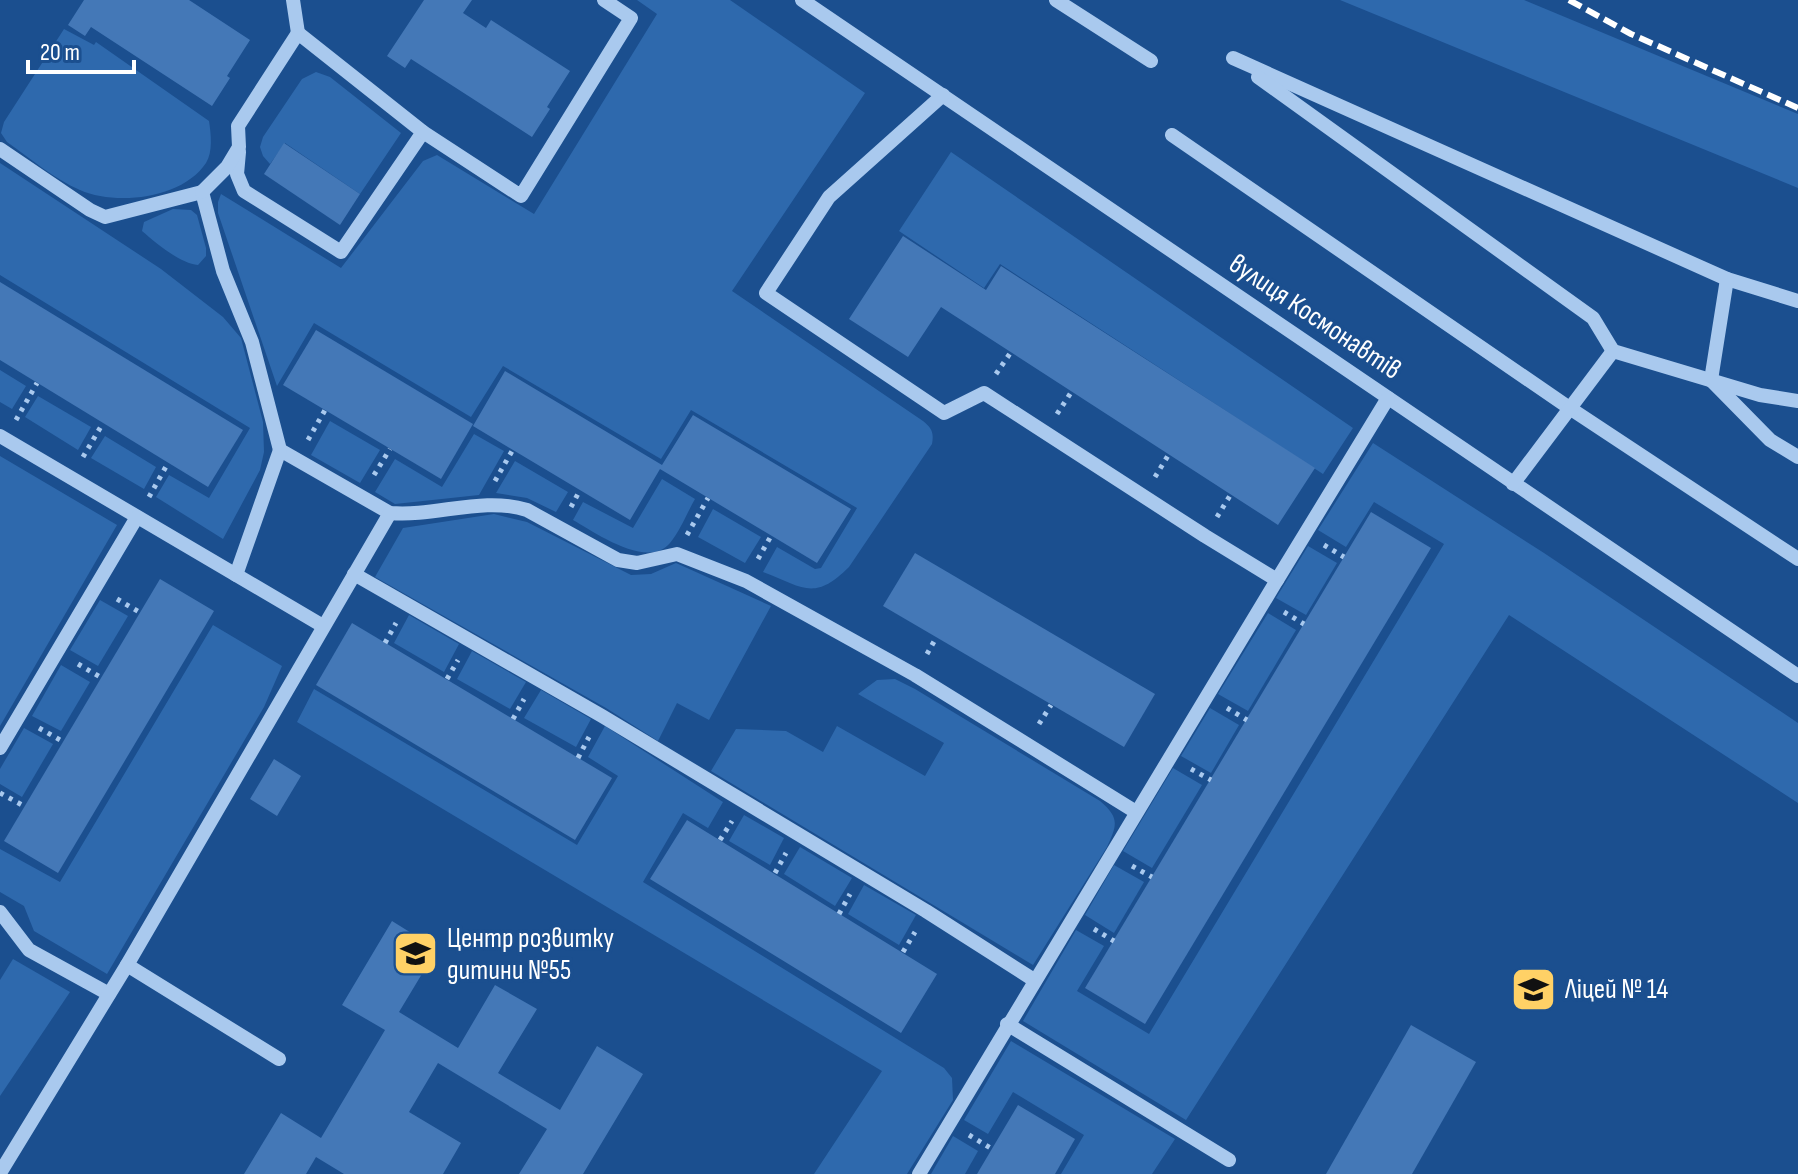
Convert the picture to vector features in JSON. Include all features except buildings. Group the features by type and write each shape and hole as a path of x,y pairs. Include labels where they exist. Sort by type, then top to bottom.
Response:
{"street":[{"path":"293,0 298,33 238,126 237,174 244,191 341,252 423,132"},
{"path":"298,33 423,132 521,196 631,18 604,0"},
{"name":"вулиця Космонавтів","path":"802,0 1798,676"},
{"path":"1056,0 1151,61"},
{"path":"1798,301 1727,279 1233,58 1593,318 1613,351 1760,395 1798,401"},
{"path":"943,95 829,197 766,293 944,413 984,393 1277,580"},
{"path":"1172,135 1568,407 1798,559"},
{"path":"0,149 105,217 202,192 227,167 239,147"},
{"path":"202,192 223,271 252,342 280,450 236,575"},
{"path":"1711,380 1727,279"},
{"path":"1513,484 1613,351"},
{"path":"1711,380 1770,440 1798,457"},
{"path":"919,1174 1388,398"},
{"path":"2,437 323,626"},
{"path":"280,450 390,513 404,515 481,505 512,505 527,510 618,560 637,563 677,554 746,581 915,675 1136,812"},
{"path":"0,1173 127,965 390,513"},
{"path":"0,748 137,517"},
{"path":"354,574 602,716 926,911 1034,980"},
{"path":"0,912 29,950 109,994"},
{"path":"127,965 279,1059"},
{"path":"1007,1024 1229,1160"}],"path":[{"path":"2,437 37,383"},
{"path":"296,459 325,410"},
{"path":"71,478 103,423"},
{"path":"137,517 168,463"},
{"path":"677,554 708,498"},
{"path":"0,793 24,806"}],"shaded area":[{"path":"637,0 730,0 865,93 732,291 923,421 932,431 932,444 849,567 837,578 817,588 799,586 763,572 777,547 815,569 821,568 857,508 691,410 661,459 503,366 471,417 314,323 277,386 218,213 221,194 341,268 423,161 437,155 534,214 657,14"},
{"path":"1340,0 1524,0 1798,114 1798,188"},
{"path":"64,29 94,45 96,42 209,121 210,154 195,175 165,192 112,198 80,190 61,180 7,142 1,133 4,122"},
{"path":"316,72 330,77 401,133 360,194 285,143 270,164 263,156 260,147 263,137 302,79"},
{"path":"951,152 1353,428 1323,474 1000,264 984,288 899,231"},
{"path":"0,163 161,269 223,317 241,338 263,422 264,452 260,470 223,539 156,497 169,475 209,498 250,428 0,275"},
{"path":"173,209 191,210 197,215 206,248 206,256 198,265 176,257 142,231 144,222"},
{"path":"0,370 26,386 12,409 0,402"},
{"path":"38,396 91,427 78,450 25,417"},
{"path":"330,421 380,450 360,483 311,455"},
{"path":"474,434 504,451 479,495 395,504 375,492 395,459 442,487"},
{"path":"105,436 156,467 144,489 91,458"},
{"path":"1373,443 1798,723 1798,803 1509,615 1186,1120 1023,1021 1076,930 1104,946 1077,991 1149,1034 1444,544 1374,502 1346,547 1318,530"},
{"path":"0,456 117,525 0,726"},
{"path":"515,461 568,492 556,512 527,498 496,493"},
{"path":"662,479 695,499 674,538 660,550 635,551 607,540 573,520 583,502 633,528"},
{"path":"713,509 761,537 745,563 698,537"},
{"path":"494,514 527,522 631,575 651,574 676,563 771,606 709,720 677,703 658,741 606,708 375,577 403,528"},
{"path":"1308,546 1337,563 1306,615 1276,598"},
{"path":"100,600 128,616 98,666 70,650"},
{"path":"1268,613 1296,630 1248,711 1218,694"},
{"path":"409,615 459,644 444,672 394,643"},
{"path":"213,625 282,666 264,707 107,974 34,931 24,906 0,892 0,849 60,882"},
{"path":"472,651 526,682 510,709 457,679"},
{"path":"61,665 90,682 61,731 32,716"},
{"path":"895,679 1100,801 1114,817 1107,847 1033,965 711,771 736,729 786,731 823,752 837,726 925,776 944,743 858,694 877,680"},
{"path":"314,689 577,845 618,776 588,757 605,726 723,802 708,828 683,813 643,882 944,1068 952,1078 953,1100 907,1174 814,1174 882,1071 297,722"},
{"path":"541,690 591,719 576,747 524,718"},
{"path":"1210,708 1239,725 1211,773 1181,756"},
{"path":"24,728 53,744 22,797 0,784 0,769"},
{"path":"1173,768 1202,785 1152,868 1123,851"},
{"path":"744,815 784,838 770,865 729,841"},
{"path":"800,847 852,878 835,906 784,874"},
{"path":"1114,865 1144,882 1114,933 1085,915"},
{"path":"864,885 916,915 899,945 848,914"},
{"path":"13,959 70,992 0,1096 0,980"},
{"path":"1011,1041 1175,1139 1152,1174 1061,1174 1084,1135 1013,1092 988,1134 964,1120"},
{"path":"953,1136 978,1151 965,1174 931,1174"}],"railway":[{"path":"1569,0 1631,34 1798,108"}],"place":[{"name":"Центр розвитку дитини №55","path":"416,954"},
{"name":"Ліцей № 14","path":"1534,989"}]}
